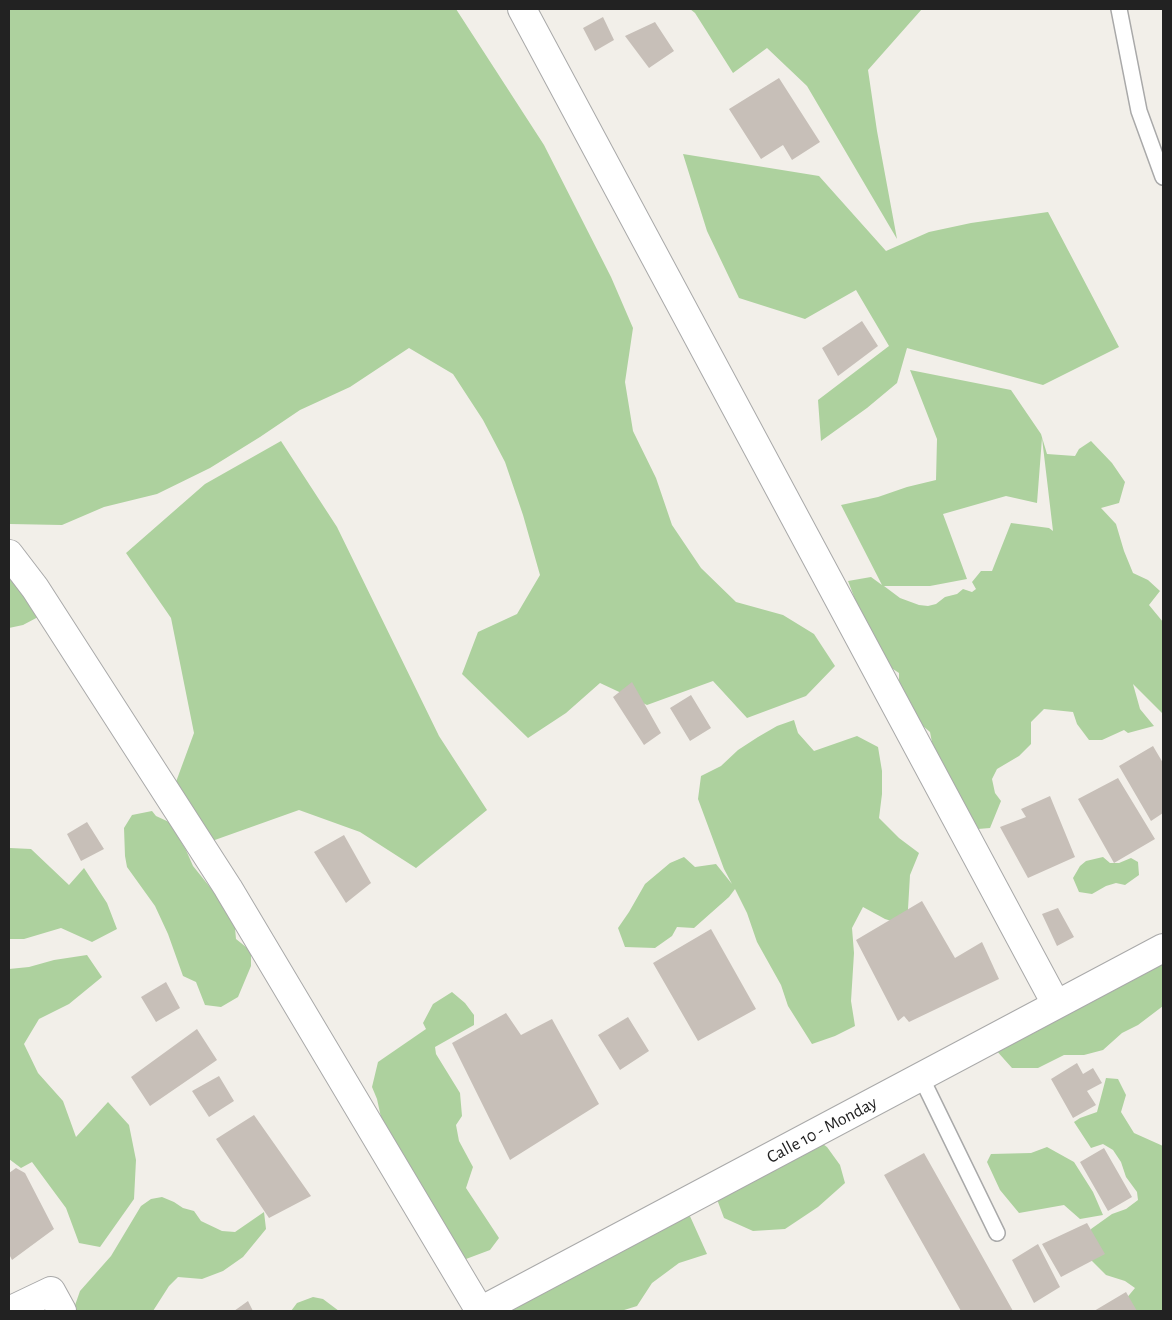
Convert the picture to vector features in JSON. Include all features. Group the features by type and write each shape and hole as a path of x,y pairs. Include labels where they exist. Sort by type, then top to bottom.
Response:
{"street":[{"path":"522,9 1056,1004"},
{"path":"9,554 36,588 228,888 480,1311"},
{"name":"Calle 10 - Monday","path":"480,1311 1163,948"},
{"path":"9,1311 51,1291 62,1311"}],"lane":[{"path":"1119,9 1139,111 1163,177"},
{"path":"921,1077 997,1233"}],"green space":[{"path":"9,9 456,9 544,145 611,277 633,328 625,382 633,431 656,478 672,525 701,568 736,602 783,615 814,634 835,666 806,696 747,718 713,681 647,705 600,683 566,713 528,738 462,674 478,632 517,614 540,575 523,515 505,462 483,420 453,374 409,348 350,387 300,410 210,468 157,494 104,507 62,525 10,524"},
{"path":"690,9 922,9 868,70 897,239 807,86 767,48 733,73 695,13"},
{"path":"683,154 819,176 886,251 929,232 971,223 1048,212 1119,347 1043,385 907,348 897,383 867,408 821,441 818,400 889,346 856,290 805,319 739,298 707,231"},
{"path":"910,370 1011,390 1041,434 1047,454 1075,456 1079,449 1091,441 1112,463 1125,482 1119,503 1101,508 1116,524 1133,573 1148,580 1160,591 1149,605 1163,622 1163,714 1133,684 1140,709 1154,726 1128,733 1124,730 1102,740 1089,740 1077,724 1073,712 1044,709 1031,722 1031,744 1019,756 997,769 992,779 995,793 1001,801 990,828 978,829 964,807 933,748 930,732 910,715 899,693 899,673 880,665 848,581 871,577 882,585 841,505 878,497 936,480 937,439","holes":["1042,438 1053,531 1049,528 1011,523 992,571 981,571 972,582 976,589 972,592 963,589 957,594 945,597 936,604 928,606 919,605 900,598 884,586 930,586 967,579 943,514 1006,496 1037,503"]},
{"path":"281,441 337,527 439,736 487,810 416,868 360,832 299,810 212,841 173,790 194,733 171,618 126,553 205,484"},
{"path":"9,563 41,580 45,577 54,600 40,616 23,625 9,628"},
{"path":"794,720 798,733 814,751 857,736 878,747 882,771 879,818 899,838 919,853 910,875 907,926 885,919 863,907 852,928 854,953 851,1001 855,1026 835,1036 812,1044 788,1006 781,985 757,942 747,913 735,889 729,897 694,928 677,927 672,936 655,948 625,947 618,928 645,884 670,863 684,857 695,867 716,864 732,884 724,869 698,799 701,776 721,766 738,750 758,737 777,726"},
{"path":"152,811 156,816 169,822 186,850 193,866 234,917 236,939 251,951 251,966 238,997 221,1007 205,1005 196,982 183,976 168,934 155,906 127,867 124,828 132,815"},
{"path":"10,848 31,849 69,885 84,868 107,903 117,929 92,942 61,928 24,939 9,939"},
{"path":"1103,857 1110,863 1119,863 1131,858 1138,862 1139,875 1125,885 1116,883 1092,894 1079,892 1073,878 1080,866 1086,861"},
{"path":"87,955 102,977 69,1004 39,1019 24,1044 38,1073 63,1101 76,1137 108,1102 129,1125 136,1160 134,1199 100,1247 79,1243 66,1208 32,1162 21,1168 9,1159 9,969 29,967 54,960"},
{"path":"1163,958 1163,1006 1138,1025 1122,1033 1103,1050 1084,1055 1064,1055 1038,1068 1012,1068 995,1049 1070,1003 1090,1003 1118,978"},
{"path":"452,992 465,1003 474,1015 474,1025 435,1047 436,1054 460,1093 462,1116 456,1125 459,1141 473,1167 466,1188 499,1238 490,1250 466,1259 451,1245 382,1122 377,1099 372,1087 378,1062 426,1029 423,1023 433,1004"},
{"path":"1106,1078 1118,1079 1126,1095 1121,1112 1134,1133 1163,1146 1163,1311 1120,1311 1125,1300 1135,1288 1125,1281 1106,1275 1090,1259 1091,1229 1112,1214 1126,1209 1138,1200 1137,1192 1126,1177 1121,1162 1113,1150 1103,1144 1091,1148 1074,1122 1097,1112"},
{"path":"813,1137 827,1147 840,1165 845,1183 818,1207 785,1229 753,1231 724,1218 715,1194"},
{"path":"1047,1147 1074,1162 1093,1192 1103,1215 1080,1219 1064,1205 1019,1213 1000,1190 987,1162 991,1154 1031,1153"},
{"path":"162,1197 183,1208 194,1211 201,1221 222,1231 235,1232 264,1212 266,1229 243,1257 223,1271 202,1279 178,1277 169,1286 153,1311 73,1311 80,1291 111,1256 141,1206 151,1199"},
{"path":"689,1214 707,1254 679,1263 652,1283 637,1306 621,1311 488,1311"},
{"path":"313,1297 323,1299 339,1311 291,1311 297,1303"}],"building":[{"path":"603,17 614,40 595,51 583,28"},
{"path":"655,22 674,51 649,68 625,36"},
{"path":"779,78 820,142 792,160 783,145 761,159 729,109"},
{"path":"862,321 878,346 838,376 822,348"},
{"path":"632,682 661,733 644,745 613,697"},
{"path":"691,695 711,728 690,741 670,708"},
{"path":"1153,746 1163,763 1163,813 1151,821 1119,766"},
{"path":"1118,778 1155,839 1114,863 1078,799"},
{"path":"1050,796 1075,857 1028,878 1000,827 1026,817 1021,809"},
{"path":"87,822 104,849 81,861 67,834"},
{"path":"344,835 371,883 346,903 314,852"},
{"path":"922,901 955,958 982,942 999,979 909,1022 904,1016 898,1021 856,940"},
{"path":"1058,908 1074,937 1057,946 1042,914"},
{"path":"711,929 756,1009 698,1041 653,963"},
{"path":"166,982 180,1008 156,1022 141,997"},
{"path":"506,1013 521,1035 552,1019 599,1104 510,1160 452,1043"},
{"path":"628,1017 649,1051 620,1070 598,1035"},
{"path":"197,1029 217,1060 150,1106 131,1077"},
{"path":"1077,1063 1083,1074 1093,1068 1102,1083 1087,1091 1096,1105 1073,1118 1051,1079"},
{"path":"219,1076 234,1101 209,1117 192,1091"},
{"path":"254,1115 311,1196 269,1218 216,1139"},
{"path":"1104,1148 1132,1197 1108,1211 1080,1162"},
{"path":"924,1153 1013,1311 961,1311 884,1175"},
{"path":"16,1168 25,1173 54,1229 12,1260 9,1254 9,1173"},
{"path":"1087,1223 1105,1254 1061,1277 1042,1244"},
{"path":"1038,1244 1060,1287 1034,1303 1012,1260"},
{"path":"1126,1292 1137,1311 1094,1311"},
{"path":"248,1301 253,1311 234,1311"}]}
